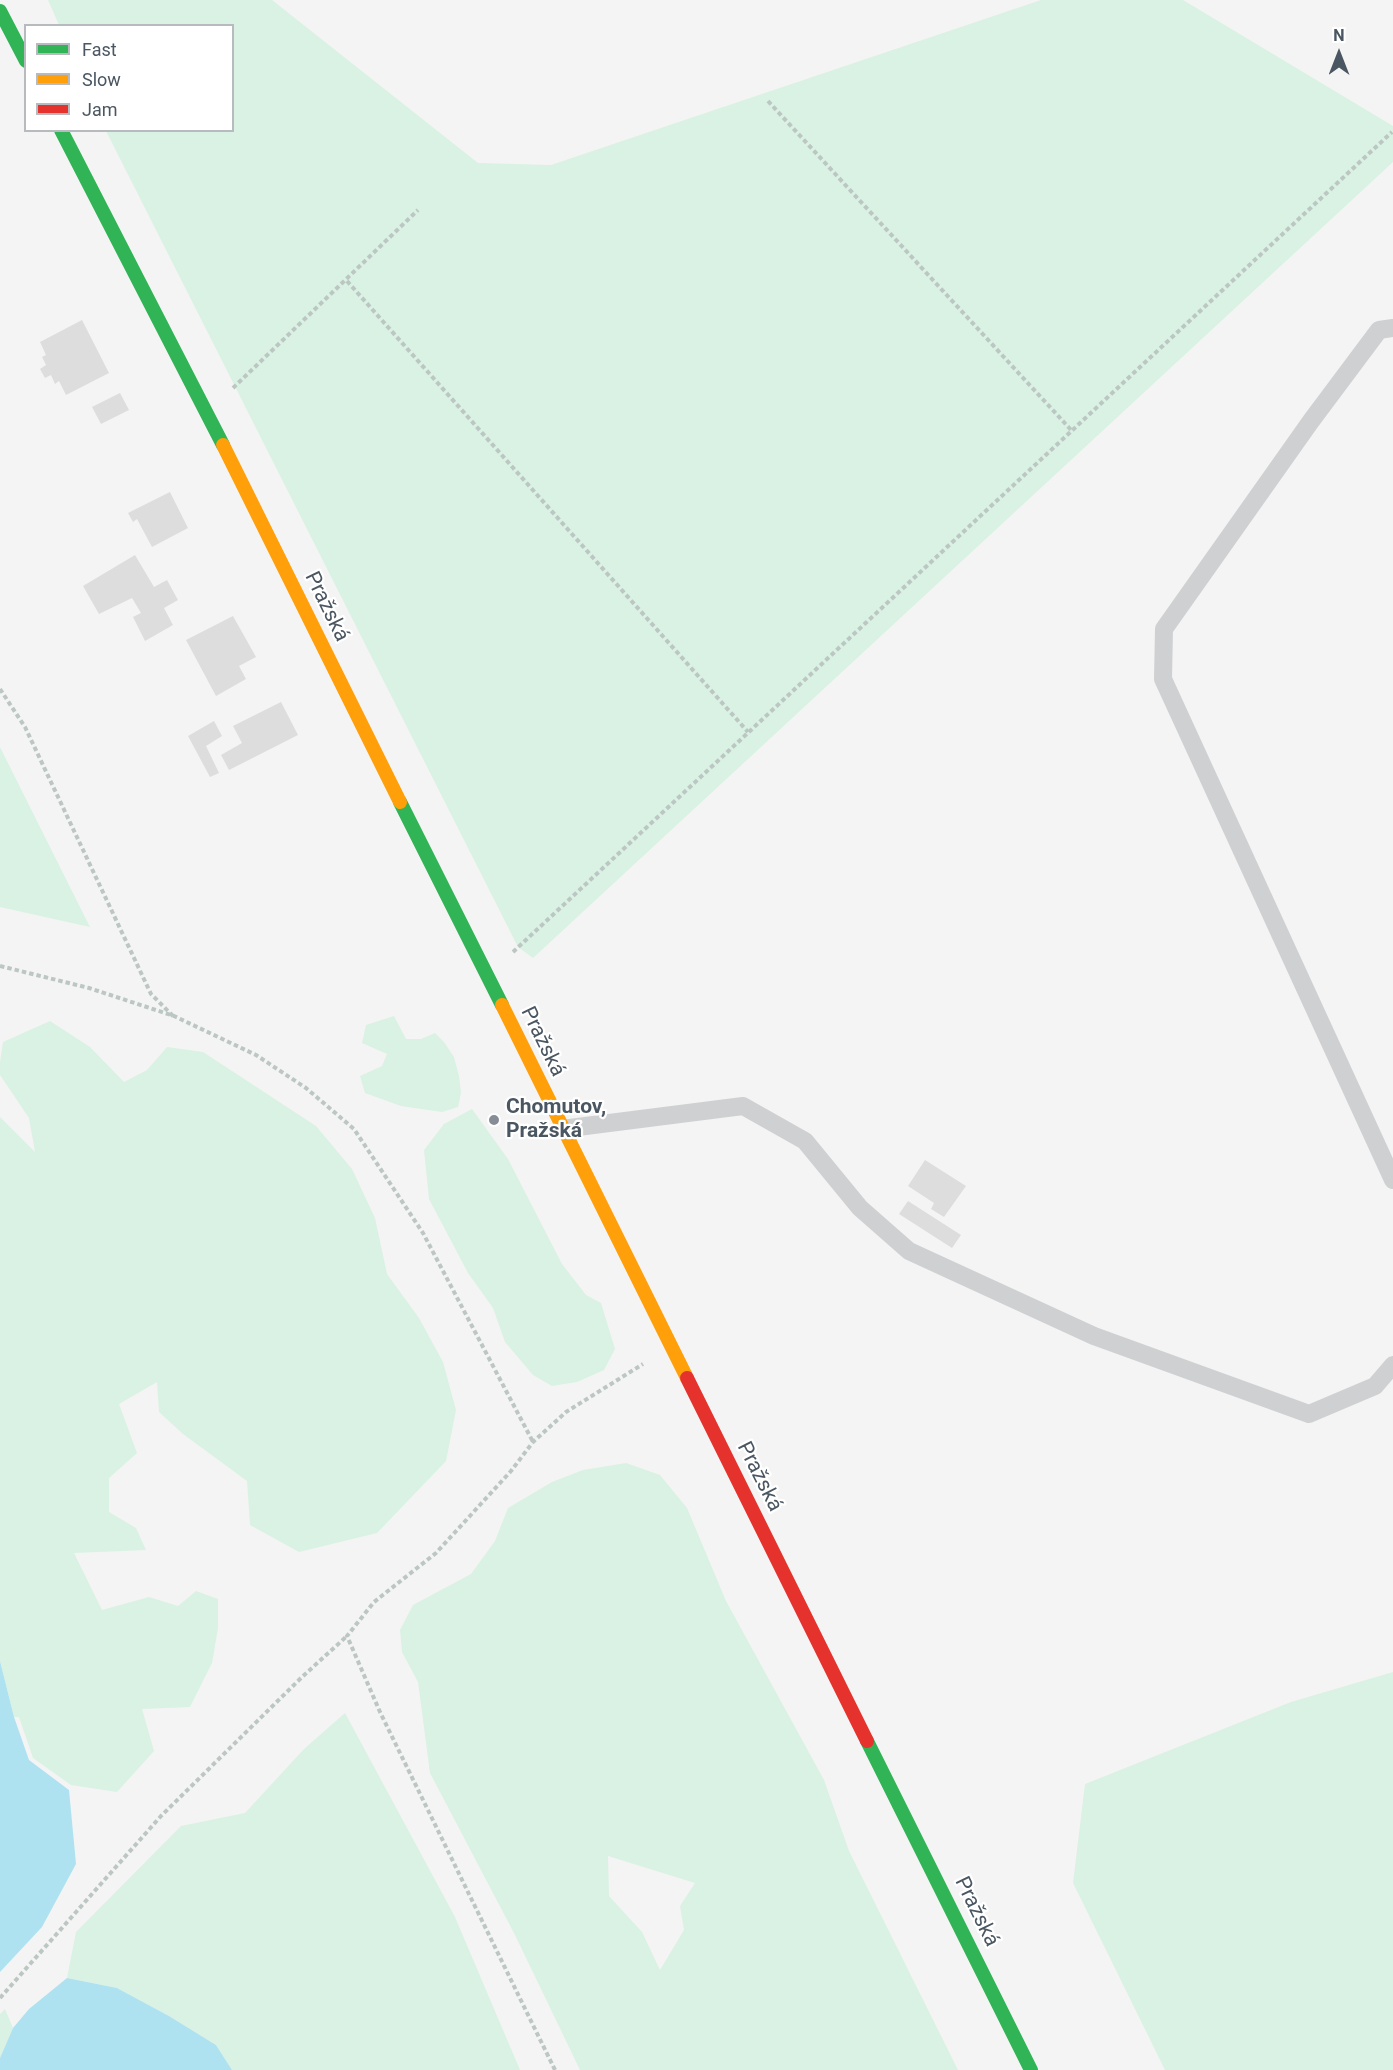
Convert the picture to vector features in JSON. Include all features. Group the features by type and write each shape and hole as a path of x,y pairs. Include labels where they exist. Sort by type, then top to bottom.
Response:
{"main road":[{"path":"0,11 24,57"},
{"name":"Pražská","path":"62,132 207,413 1031,2070"}],"lane":[{"path":"1393,328 1379,330 1311,421 1164,629 1163,679 1393,1180"},
{"path":"562,1129 743,1106 806,1141 860,1208 909,1251 1094,1336 1309,1414 1376,1386 1393,1365"}],"path":[{"path":"768,101 1072,430"},
{"path":"486,976 1392,132"},
{"path":"207,413 418,210"},
{"path":"346,281 748,732"},
{"path":"0,689 25,727 151,994 174,1016"},
{"path":"0,966 89,988 174,1016 256,1055 306,1088 354,1129 423,1233 533,1442"},
{"path":"0,1998 161,1816 346,1636 374,1602 436,1553 511,1471 533,1442 566,1412 633,1369 672,1350"},
{"path":"346,1636 380,1712 555,2070"}],"green space":[{"path":"48,0 272,0 478,163 551,165 1041,0 1183,0 1393,126 1393,162 533,958 518,947 107,132 234,132 234,24 59,24"},
{"path":"0,747 90,927 0,907"},
{"path":"394,1016 406,1039 421,1039 435,1033 444,1042 454,1057 459,1076 461,1093 458,1107 442,1112 401,1106 365,1093 360,1076 382,1066 387,1054 362,1043 366,1025"},
{"path":"50,1021 90,1047 124,1082 147,1070 167,1047 203,1052 316,1126 352,1169 375,1218 387,1274 419,1318 443,1362 456,1410 446,1461 377,1533 299,1552 250,1525 247,1481 183,1434 159,1412 157,1382 119,1404 137,1453 109,1478 109,1512 136,1528 146,1550 74,1553 102,1610 149,1597 178,1606 196,1591 218,1599 218,1628 212,1663 190,1707 142,1709 154,1751 117,1792 71,1785 33,1758 19,1717 14,1717 0,1661 0,1117 35,1152 29,1118 0,1075 0,1062 3,1042"},
{"path":"472,1109 508,1159 562,1264 586,1295 601,1303 615,1349 604,1370 577,1382 552,1386 533,1375 505,1342 493,1308 468,1273 429,1199 424,1150 444,1124"},
{"path":"626,1463 660,1475 687,1508 726,1601 824,1780 849,1851 958,2070 580,2070 515,1935 430,1773 418,1682 402,1652 400,1630 413,1605 471,1574 495,1541 508,1508 552,1482 583,1470","holes":["608,1856 695,1883 680,1906 684,1930 660,1970 642,1932 609,1896"]},
{"path":"1393,1672 1393,2070 1165,2070 1073,1883 1085,1784 1291,1702"},
{"path":"345,1713 455,1917 520,2070 232,2070 216,2045 169,2016 117,1988 67,1978 76,1932 181,1826 245,1813 304,1749"},
{"path":"5,2009 13,2028 0,2058 0,2014"}],"water":[{"path":"0,1661 14,1717 29,1760 69,1790 76,1864 42,1927 0,1972"},
{"path":"67,1978 117,1988 169,2016 216,2045 232,2070 0,2070 0,2058 13,2028 29,2009"}],"building":[{"path":"82,320 109,373 66,395 59,381 55,384 51,375 45,378 40,369 46,365 42,357 46,355 40,342"},
{"path":"120,393 129,410 101,424 92,407"},
{"path":"170,492 188,528 152,547 137,519 133,522 128,513"},
{"path":"135,555 154,587 167,580 178,600 164,608 173,625 145,641 133,617 141,613 132,598 99,614 83,586"},
{"path":"233,616 256,657 239,666 246,679 216,696 186,640"},
{"path":"281,702 298,735 229,770 221,755 242,743 233,726"},
{"path":"214,721 222,736 206,746 219,773 210,777 188,736"},
{"path":"925,1160 966,1186 944,1217 931,1209 934,1203 908,1186"},
{"path":"908,1201 961,1235 952,1248 899,1214"}],"traffic: fast":[{"path":"0,11 24,57"},
{"path":"62,132 223,445"},
{"path":"400,802 502,1005"},
{"path":"867,1741 1031,2070"}],"traffic: slow":[{"path":"223,445 400,802"},
{"path":"502,1005 687,1378"}],"traffic: jam":[{"path":"687,1378 867,1741"}],"place":[{"name":"Chomutov, Pražská","path":"494,1120"}]}
